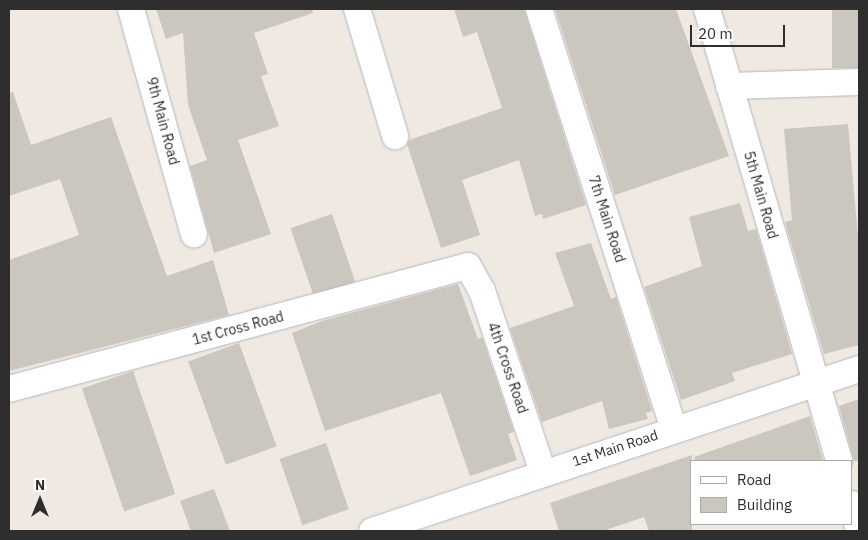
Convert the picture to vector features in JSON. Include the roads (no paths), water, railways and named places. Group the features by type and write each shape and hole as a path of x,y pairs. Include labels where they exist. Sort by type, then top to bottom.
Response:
{"street":[{"name":"9th Main Road","path":"131,9 194,234"},
{"path":"357,9 395,136"},
{"name":"7th Main Road","path":"539,9 674,428"},
{"name":"5th Main Road","path":"707,9 839,460"},
{"path":"729,86 859,82"},
{"name":"1st Cross Road","path":"9,389 468,266"},
{"name":"4th Cross Road","path":"468,266 482,290 544,472"},
{"name":"1st Main Road","path":"372,531 816,381 859,370"},
{"path":"853,508 859,530"}]}
